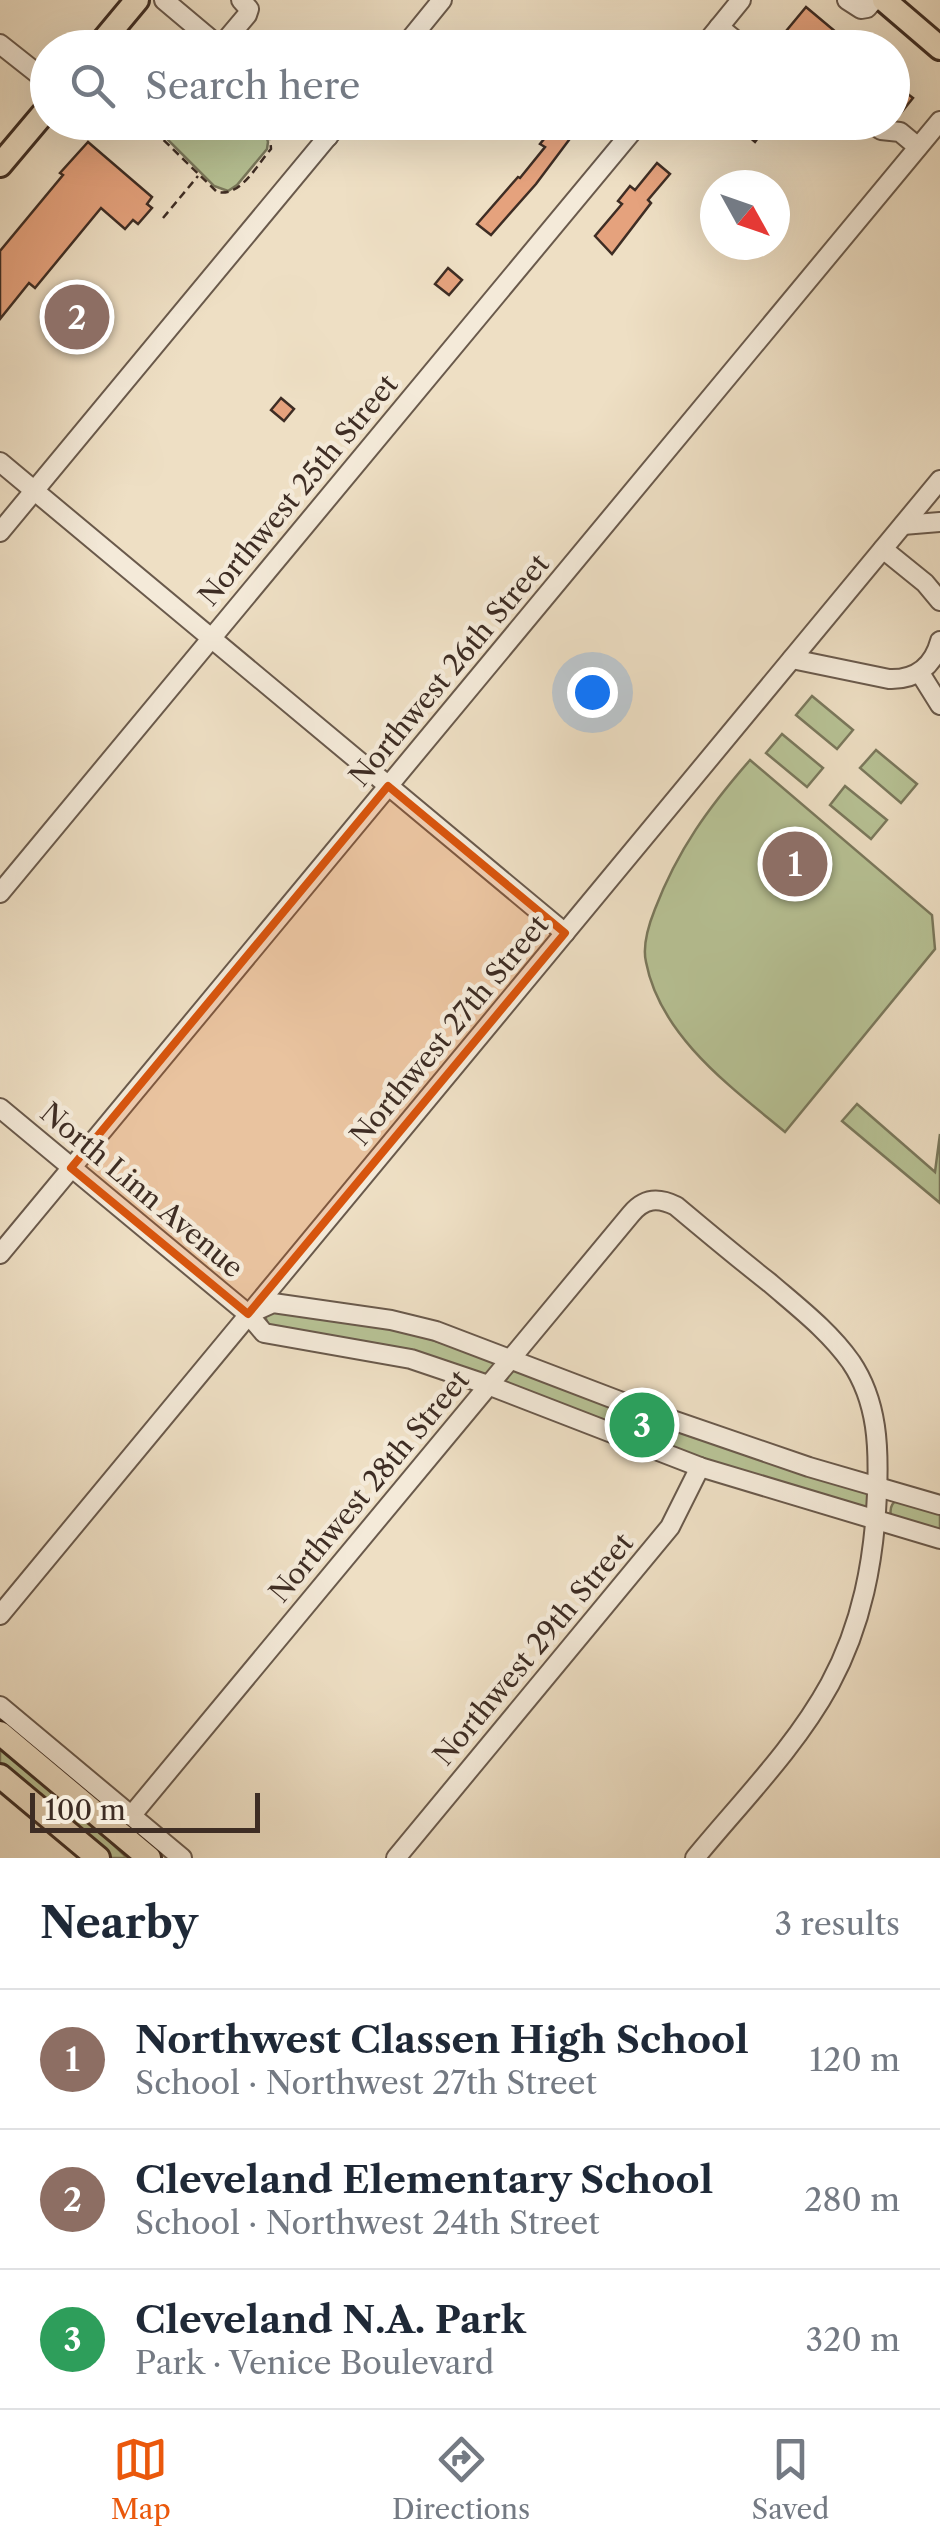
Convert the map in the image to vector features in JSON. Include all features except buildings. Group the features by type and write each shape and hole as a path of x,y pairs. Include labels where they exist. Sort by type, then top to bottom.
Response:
{"main road":[{"path":"113,30 137,0"},
{"path":"884,0 940,48"},
{"path":"0,165 30,129"},
{"path":"0,1733 149,1858"},
{"path":"0,1776 98,1858"}],"street":[{"path":"164,0 200,30"},
{"path":"234,30 249,9 241,0"},
{"path":"418,30 442,0"},
{"path":"716,30 741,0"},
{"path":"847,0 861,9 874,0"},
{"path":"719,26 724,30"},
{"path":"0,44 30,68"},
{"name":"Northwest 26th Street","path":"0,1254 940,121"},
{"path":"0,532 326,140"},
{"name":"Northwest 25th Street","path":"0,893 625,140"},
{"path":"909,140 918,148"},
{"path":"0,462 565,932"},
{"name":"Northwest 27th Street","path":"0,1615 940,480"},
{"path":"903,525 940,522"},
{"path":"883,549 925,582 940,601"},
{"path":"792,659 904,680 920,673 938,650 940,641"},
{"path":"920,673 940,705"},
{"name":"North Linn Avenue","path":"0,1108 248,1314 264,1333 411,1359 700,1467 940,1540"},
{"name":"Northwest 28th Street","path":"132,1816 642,1202 665,1201 676,1206 834,1340 857,1371 872,1406 878,1442 878,1486"},
{"path":"248,1314 273,1303 390,1320 436,1331 809,1468 940,1506"},
{"name":"Northwest 29th Street","path":"396,1858 670,1527 700,1467"},
{"path":"695,1858 787,1748 829,1686 848,1648 865,1592 875,1538 878,1486"},
{"path":"0,1706 182,1858"}],"path":[{"path":"163,140 216,192 231,194 270,149 270,140"},
{"path":"163,218 199,175"}],"highlighted area":[{"path":"388,786 565,933 248,1314 71,1168"}],"green space":[{"path":"168,140 267,140 267,149 237,185 228,191 214,186"},
{"path":"812,696 853,730 837,749 796,715"},
{"path":"782,734 823,768 807,787 766,753"},
{"path":"876,750 917,784 901,803 860,768"},
{"path":"750,760 932,915 935,949 785,1132 721,1078 682,1036 654,989 645,955 651,921 684,848"},
{"path":"845,786 887,820 871,839 830,805"},
{"path":"857,1104 935,1172 940,1134 940,1203 842,1121"},
{"path":"286,1312 406,1331 501,1363 490,1376 412,1350 268,1325 264,1313"},
{"path":"522,1370 871,1493 870,1510 704,1461 501,1381 511,1371"},
{"path":"901,1497 940,1508 940,1532 891,1516 892,1505"},
{"path":"0,1747 77,1809 127,1858 112,1858 0,1764"}],"place":[{"name":"Cleveland Elementary School","path":"77,317"},
{"name":"Northwest Classen High School","path":"795,864"},
{"name":"Cleveland N.A. Park","path":"642,1425"}]}
